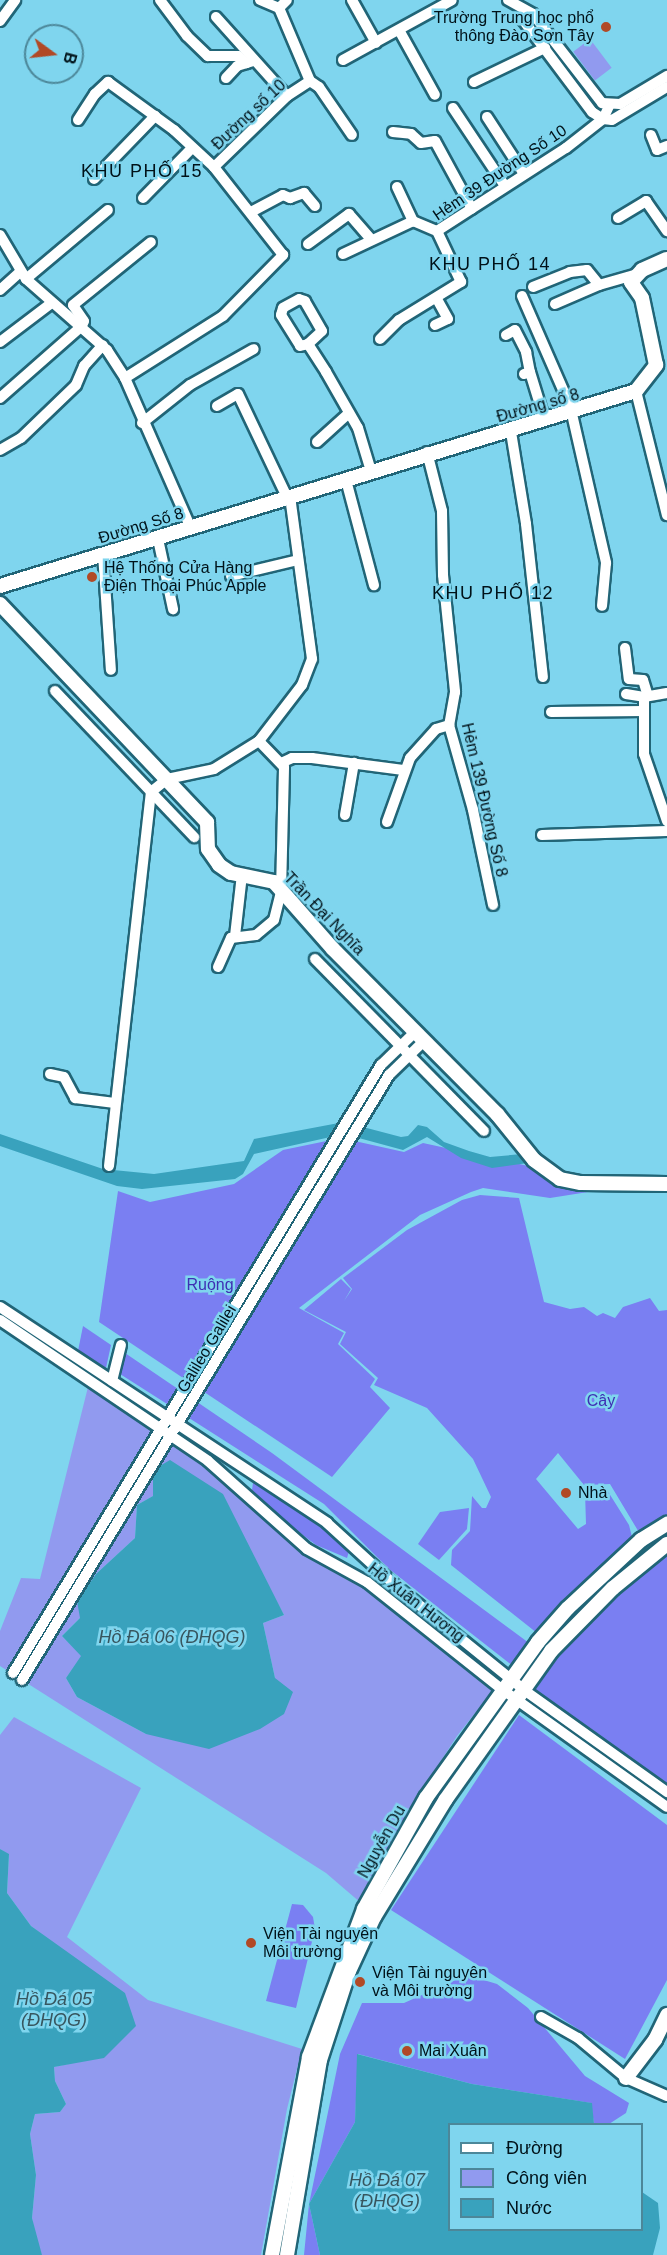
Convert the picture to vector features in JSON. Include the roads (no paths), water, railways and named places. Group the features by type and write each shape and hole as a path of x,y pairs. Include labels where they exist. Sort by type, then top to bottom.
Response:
{"street":[{"path":"0,21 15,0"},
{"path":"160,0 208,56 238,56 251,62"},
{"path":"260,0 283,4"},
{"path":"352,0 376,43"},
{"path":"343,60 452,0"},
{"path":"508,0 526,14 533,14 596,98 609,106 620,104 667,76"},
{"name":"Đường số 10","path":"125,378 223,316 283,255 214,167 287,96 310,81 283,4"},
{"path":"526,14 523,20 592,112 603,119 612,120 667,87"},
{"path":"216,17 251,62 287,96"},
{"path":"399,30 435,95"},
{"path":"474,82 545,48"},
{"path":"226,78 232,69 251,62"},
{"path":"310,81 319,87 352,135"},
{"path":"78,120 106,82 156,116 214,167"},
{"path":"603,119 609,106"},
{"path":"453,108 505,186"},
{"path":"94,179 156,116"},
{"path":"487,117 524,174"},
{"name":"Hẻm 39 Đường Số 10","path":"380,339 399,320 437,299 460,282 437,231 603,119"},
{"path":"393,132 410,134 423,143 435,141 472,209"},
{"path":"651,135 657,150 667,146"},
{"path":"143,198 192,148"},
{"path":"397,188 414,221 437,231"},
{"path":"251,212 283,195 290,198 304,194 315,206"},
{"path":"618,218 646,201 667,231"},
{"path":"0,290 24,275 108,210"},
{"path":"308,244 349,214 370,238"},
{"path":"343,254 370,238 414,221"},
{"path":"0,235 24,275 50,304 82,326 103,345 125,378 142,423 191,528"},
{"path":"0,398 82,326 84,321 73,305 151,242"},
{"path":"555,304 599,285 637,274 667,259"},
{"path":"533,287 570,272 587,270 599,285"},
{"path":"637,274 631,282 642,298 661,364 636,391 667,514"},
{"path":"522,296 572,413 606,563 602,606"},
{"path":"435,325 448,319 437,299"},
{"path":"0,342 50,304"},
{"path":"506,335 515,330 526,352 527,373 546,421"},
{"path":"308,344 349,413 371,471"},
{"path":"0,450 21,438 76,385 84,366 103,345"},
{"path":"142,423 190,386 254,349"},
{"name":"Đường số 8","path":"289,496 346,480 426,452 511,432 636,391"},
{"path":"109,1166 151,792 167,778 214,769 259,741 302,685 312,659 289,496 238,394 217,406"},
{"path":"317,442 349,413"},
{"path":"511,432 526,524 543,677"},
{"name":"Hẻm 139 Đường Số 8","path":"426,452 442,511 443,575 455,692 449,725 473,810 493,905"},
{"path":"346,480 374,585"},
{"name":"Đường Số 8","path":"0,585 289,496"},
{"path":"158,538 173,609"},
{"path":"103,554 111,670"},
{"path":"231,576 298,560"},
{"name":"Trần Đại Nghĩa","path":"0,604 207,822 208,849 219,865 242,875 274,882 497,1114 534,1160 560,1179 581,1183 667,1184"},
{"path":"624,648 629,680 643,680 646,697 644,754 667,821"},
{"path":"55,691 194,837"},
{"path":"626,694 646,697 667,693"},
{"path":"551,712 644,711"},
{"path":"387,822 403,770 420,746 436,729 449,725"},
{"path":"218,967 228,941 235,936 252,936 265,929 274,920 281,891 284,767 259,741"},
{"path":"281,764 292,758 403,770"},
{"path":"345,816 354,763"},
{"path":"542,835 667,831"},
{"path":"235,936 242,875"},
{"path":"315,959 484,1131"},
{"name":"Galileo Galilei","path":"420,1036 409,1055 384,1083 180,1424 17,1677 166,1416 374,1077 401,1047 420,1036"},
{"path":"50,1074 64,1077 75,1098 115,1103"},
{"path":"374,1077 384,1083"},
{"name":"Hồ Xuân Hương","path":"0,1307 327,1523 507,1685"},
{"name":"Hồ Xuân Hương","path":"0,1320 160,1427 237,1484 307,1549 347,1570 507,1685 667,1807"},
{"path":"112,1381 121,1345"},
{"path":"237,1484 248,1469"},
{"name":"Nguyễn Du","path":"272,2255 309,2057 369,1913 426,1798 538,1642 568,1608 641,1540 667,1524"},
{"name":"Nguyễn Du","path":"287,2255 320,2060 369,1913 551,1651 613,1588 667,1544"},
{"path":"347,1570 360,1554"},
{"path":"538,1642 551,1651"},
{"name":"Hồ Xuân Hương","path":"520,1695 667,1792"},
{"path":"626,2078 655,2040 667,2015"},
{"path":"541,2017 578,2038 626,2078 667,2096"},
{"path":"655,2040 667,2030"}],"water":[{"path":"344,1122 401,1137 408,1136 418,1125 427,1127 444,1142 469,1151 490,1157 522,1154 528,1163 492,1168 461,1158 427,1137 403,1150 344,1134 254,1154 243,1174 235,1179 142,1189 117,1186 0,1146 0,1134 103,1169 154,1174 244,1161 254,1139"},
{"name":"Hồ Đá 06 (ĐHQG)","path":"170,1460 223,1494 284,1615 263,1623 275,1678 293,1692 284,1714 260,1729 209,1749 146,1734 77,1697 66,1678 81,1656 62,1636 80,1618 77,1601 96,1574 135,1538 137,1505 153,1496 153,1470"},
{"name":"Hồ Đá 05 (ĐHQG)","path":"0,1849 9,1854 7,1893 31,1926 125,1993 136,2026 104,2058 54,2067 55,2081 66,2104 60,2112 35,2114 30,2134 36,2175 32,2218 42,2255 0,2255"},
{"name":"Hồ Đá 07 (ĐHQG)","path":"357,2054 472,2084 592,2103 594,2123 448,2123 448,2231 643,2231 643,2193 658,2203 660,2228 653,2255 320,2255 309,2204 355,2122"}],"place":[{"name":"Trường Trung học phổ thông Đào Sơn Tây","path":"606,27"},
{"name":"Hệ Thống Cửa Hàng Điện Thoại Phúc Apple","path":"92,577"},
{"name":"Nhà","path":"566,1493"},
{"name":"Viện Tài nguyên Môi trường","path":"251,1943"},
{"name":"Viện Tài nguyên và Môi trường","path":"360,1982"},
{"name":"Mai Xuân","path":"407,2051"}],"district":[{"name":"KHU PHỐ 15","path":"142,171"},
{"name":"KHU PHỐ 14","path":"490,264"},
{"name":"KHU PHỐ 12","path":"493,593"}],"park label":[{"name":"Ruộng","path":"210,1285"},
{"name":"Cây","path":"601,1401"}]}
